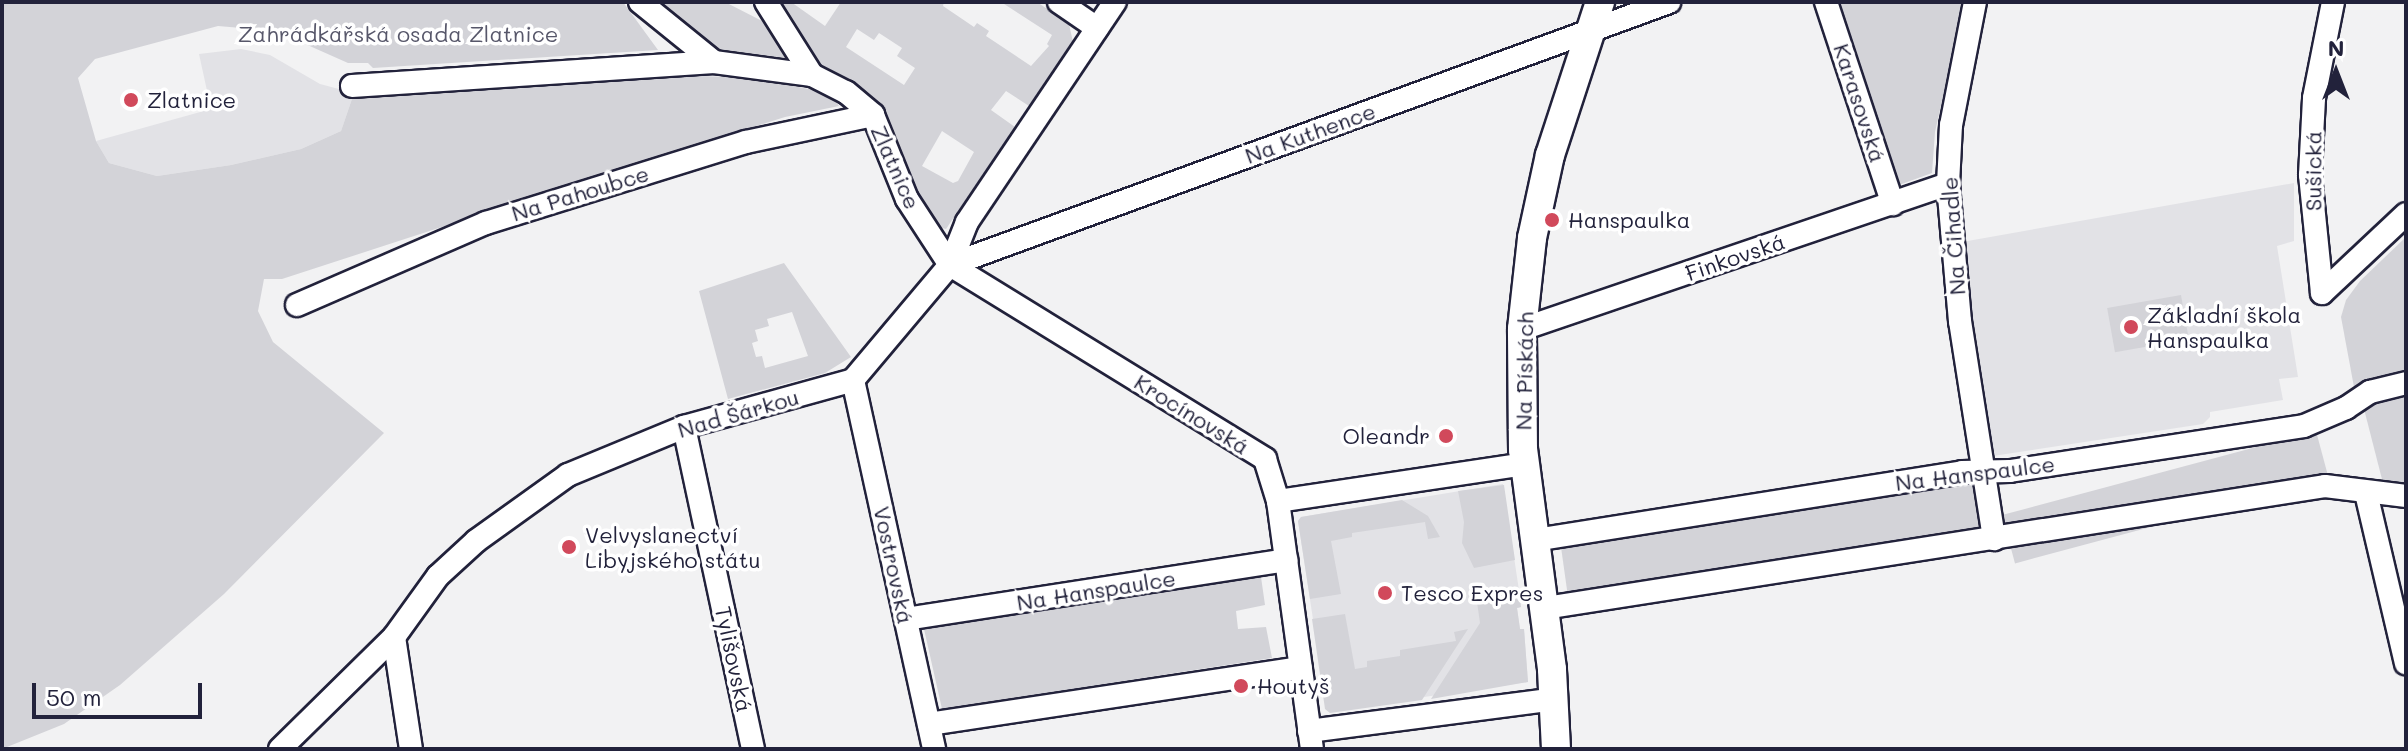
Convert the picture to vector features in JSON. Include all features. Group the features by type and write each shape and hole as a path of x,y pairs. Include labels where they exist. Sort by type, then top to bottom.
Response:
{"street":[{"path":"640,2 714,62"},
{"path":"766,2 812,75"},
{"path":"1059,2 1097,28"},
{"path":"853,380 950,265 967,222 1115,2"},
{"name":"Na Pískách","path":"1556,749 1555,699 1525,464 1522,329 1532,238 1550,155 1600,2"},
{"name":"Na Kuthence","path":"950,265 1669,2"},
{"name":"Karasovská","path":"1826,2 1893,204"},
{"name":"Na Čihadle","path":"1975,2 1951,125 1948,184 1960,321 1994,539"},
{"name":"Sušická","path":"2333,2 2314,98 2310,175 2322,293 2406,214"},
{"name":"Zlatnice","path":"352,86 714,62 812,75 846,92 873,115 907,199 950,265"},
{"name":"Na Pahoubce","path":"297,305 486,223 746,142 873,115"},
{"name":"Finkovská","path":"1522,329 1948,184"},
{"name":"Krocínovská","path":"950,265 1265,459 1278,501 1311,740"},
{"name":"Nad Šárkou","path":"280,749 394,637 447,567 476,541 568,475 684,427 853,380"},
{"name":"Vostrovská","path":"853,380 934,749"},
{"name":"Na Hanspaulce","path":"1535,540 2304,426 2346,408 2370,392 2406,383"},
{"name":"Tylišovská","path":"684,427 753,749"},
{"path":"1278,501 1525,464"},
{"path":"1545,608 2310,487 2334,485 2366,493 2406,496"},
{"path":"2366,493 2406,663"},
{"name":"Na Hanspaulce","path":"906,619 1286,560"},
{"path":"394,637 411,749"},
{"path":"929,724 1301,668"},
{"path":"1311,740 1555,699"}],"shaded area":[{"path":"241,49 270,55 320,84 354,93 341,131 301,149 231,165 157,176 109,163 96,141 211,109 199,54"},
{"name":"Základní škola Hanspaulka","path":"2294,183 2294,241 2277,246 2298,377 2279,379 2283,400 2210,412 2210,417 2203,424 1993,456 1962,242"},
{"path":"1503,484 1520,597 1521,607 1517,608 1520,629 1524,629 1528,682 1327,711 1298,521 1301,517"}],"green space":[{"name":"Zahrádkářská osada Zlatnice","path":"2,2 623,2 658,50 373,68 368,63 348,63 276,31 218,26 95,59 78,78 96,141 109,163 157,176 231,165 301,149 341,131 354,93 676,75 751,78 819,91 834,98 839,106 785,117 282,279 264,279 258,311 273,342 384,433 224,594 120,685 64,724 2,749"},
{"path":"657,2 725,2 766,23 791,59 788,64 727,53 710,45"},
{"path":"771,2 791,2 825,26 841,2 944,2 943,6 974,27 977,23 989,31 986,36 1031,66 1049,46 1047,44 1052,35 1001,2 1037,2 1069,24 1073,42 1029,106 1006,91 991,110 1015,127 946,229 938,227 920,200 902,151 877,105 853,83 818,69","holes":["857,29 874,40 879,33 902,48 897,56 915,68 904,85 846,47","942,131 974,152 958,181 953,183 922,166"]},
{"path":"1837,2 1964,2 1935,132 1932,173 1899,185"},
{"path":"2406,237 2406,378 2354,387 2341,317 2346,300 2360,281"},
{"path":"784,263 851,357 825,373 728,399 699,291","holes":["792,312 808,356 765,368 762,356 756,357 752,343 758,341 755,330 769,326 767,319"]},
{"path":"2181,295 2189,339 2115,352 2107,308"},
{"path":"2406,389 2406,491 2385,491 2363,405"},
{"path":"2316,431 2329,479 2015,563 2002,515"},
{"path":"1971,484 1976,488 1981,529 1568,597 1561,547"},
{"path":"1504,485 1515,560 1474,568 1462,543 1464,522 1458,491"},
{"path":"1402,500 1428,516 1440,537 1428,539 1425,522 1352,533 1352,537 1331,541 1341,594 1310,599 1298,521 1301,517"},
{"path":"1261,577 1265,605 1236,611 1238,629 1266,627 1272,658 942,709 924,629"},
{"path":"1519,596 1521,607 1517,608 1520,629 1524,629 1528,682 1431,699 1480,623 1477,602"},
{"path":"1345,614 1355,669 1367,667 1367,661 1400,656 1400,650 1456,641 1454,632 1468,629 1422,700 1330,713 1325,709 1312,619"}],"place":[{"name":"Zlatnice","path":"131,100"},
{"name":"Hanspaulka","path":"1552,220"},
{"name":"Základní škola Hanspaulka","path":"2131,327"},
{"name":"Oleandr","path":"1446,436"},
{"name":"Velvyslanectví Libyjského státu","path":"569,547"},
{"name":"Tesco Expres","path":"1385,593"},
{"name":"Houtyš","path":"1241,686"}]}
